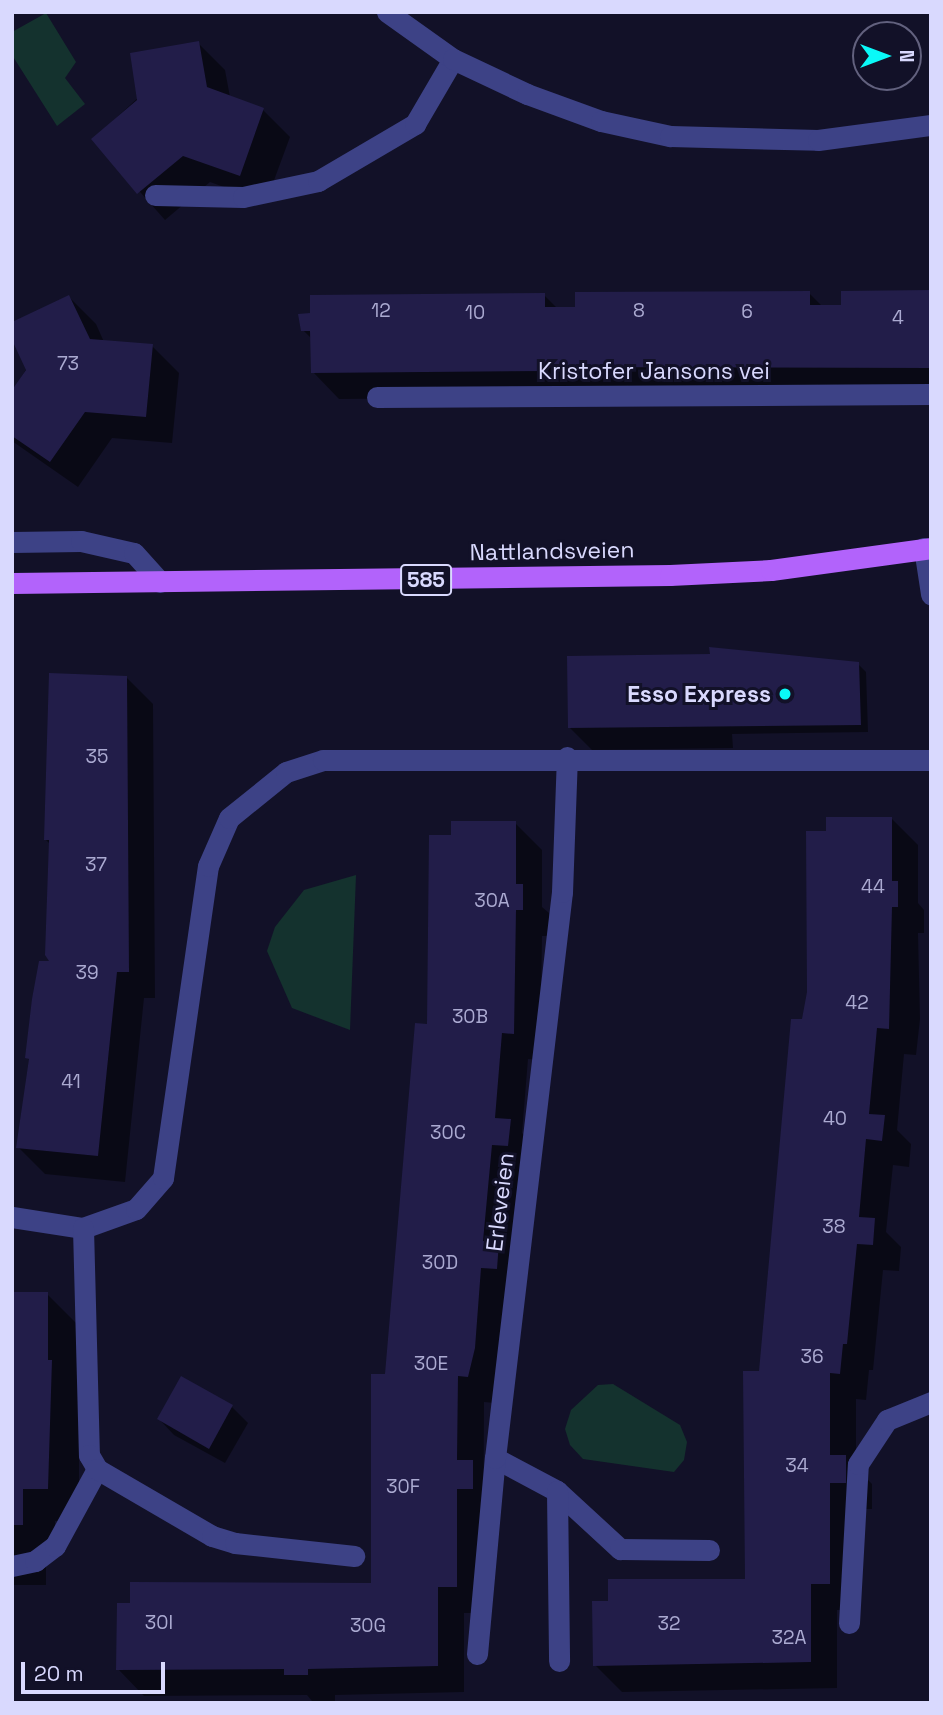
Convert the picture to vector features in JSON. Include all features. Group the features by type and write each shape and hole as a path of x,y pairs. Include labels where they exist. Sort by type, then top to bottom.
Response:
{"main road":[{"name":"Nattlandsveien","path":"12,583 695,574 771,570 928,547"}],"street":[{"path":"387,12 453,59 527,94 601,121 670,136 818,140 931,125"},
{"path":"155,195 243,197 318,181 415,124 453,59"},
{"name":"Kristofer Jansons vei","path":"377,397 931,394"},
{"path":"12,542 81,541 134,553 160,582"},
{"path":"928,547 931,594"},
{"path":"12,1217 83,1228 136,1209 163,1178 198,915 208,866 229,818 286,772 323,760 567,757 931,760"},
{"name":"Erleveien","path":"477,1654 495,1458 562,892 567,757"},
{"path":"83,1228 89,1455 97,1469 212,1536 235,1543 354,1556"},
{"path":"849,1623 858,1464 887,1420 931,1402"},
{"path":"495,1458 557,1491 620,1549 709,1550"},
{"path":"12,1566 35,1561 55,1546 97,1469"},
{"path":"557,1491 559,1661"}],"green space":[{"path":"46,13 76,62 65,78 85,104 57,126 12,55 12,32"},
{"path":"356,875 350,1030 292,1008 267,951 275,927 304,890"},
{"path":"613,1384 680,1425 687,1442 684,1460 674,1472 583,1459 570,1445 565,1429 571,1410 598,1385"}],"building":[{"path":"199,41 207,87 264,108 240,176 183,156 137,194 91,139 137,100 130,53"},
{"path":"931,290 931,368 546,367 545,371 311,373 310,331 301,331 298,314 310,313 310,295 545,293 545,307 575,307 575,292 810,291 810,305 841,305 841,291"},
{"path":"69,295 90,339 153,344 146,417 85,412 50,462 12,436 12,390 26,370 12,340 12,322"},
{"path":"709,647 859,662 861,725 568,728 567,656 710,654"},
{"path":"49,673 127,676 129,972 117,972 98,1156 16,1148 29,1059 25,1058 32,999 39,961 49,961 45,955 49,840 44,840"},
{"path":"826,817 892,817 892,881 898,881 898,907 892,907 889,1029 877,1028 869,1114 885,1115 882,1141 866,1139 859,1217 875,1218 873,1245 857,1244 847,1344 843,1344 840,1374 830,1373 830,1455 846,1455 846,1483 830,1483 830,1584 811,1584 811,1662 593,1666 592,1601 608,1601 608,1579 745,1579 743,1371 759,1371 791,1019 802,1019 807,992 806,831 826,831"},
{"path":"451,821 516,821 516,884 523,884 523,910 516,910 514,1034 502,1033 495,1118 511,1119 508,1146 492,1145 483,1241 499,1242 497,1269 481,1268 475,1348 468,1377 458,1376 457,1460 473,1460 473,1489 457,1489 457,1587 438,1587 438,1666 308,1669 308,1675 284,1675 284,1669 116,1670 117,1603 130,1603 130,1582 371,1583 371,1374 385,1374 415,1023 427,1024 429,835 451,835"},
{"path":"12,1292 48,1292 48,1360 52,1360 48,1489 23,1489 23,1525 12,1525"},
{"path":"181,1376 233,1405 209,1449 157,1419"}],"place":[{"name":"Esso Express","path":"785,694"}]}
